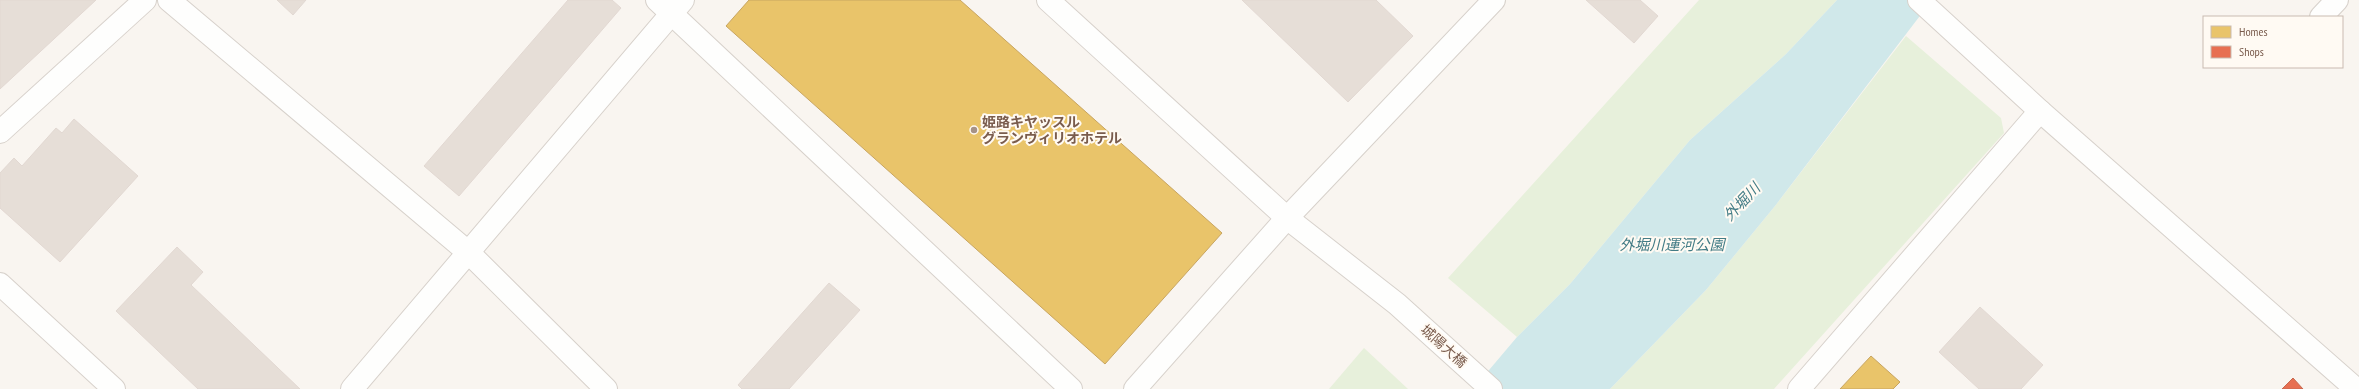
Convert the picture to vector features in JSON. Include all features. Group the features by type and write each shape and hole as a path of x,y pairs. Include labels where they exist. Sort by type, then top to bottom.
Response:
{"street":[{"path":"0,132 145,0"},
{"path":"169,0 469,253 606,389"},
{"name":"城陽大橋","path":"1048,0 1287,218 1397,304 1490,389"},
{"path":"1135,389 1287,218 1494,0"},
{"path":"1919,0 2040,111 2356,389"},
{"path":"2322,16 2337,0"},
{"path":"352,389 469,253 670,4 1071,389"},
{"path":"1799,389 2040,111"},
{"path":"0,284 114,389"}],"green space":[{"path":"1699,0 1837,0 1786,54 1690,140 1570,284 1517,337 1448,278"},
{"path":"1906,36 2001,118 2004,133 1774,389 1610,389 1706,290 1775,206"},
{"path":"1364,348 1408,389 1329,389"}],"water":[{"name":"外堀川運河公園","path":"1837,0 1932,0 1775,206 1706,290 1610,389 1473,389 1517,337 1570,284 1690,140 1786,54"}],"building: Homes":[{"name":"姫路キヤッスル グランヴィリオホテル","path":"749,0 960,0 1222,233 1105,364 726,26"},
{"path":"1871,356 1900,382 1893,389 1840,389"}],"building: Shops":[{"path":"2293,378 2303,389 2282,389"}],"building: Other":[{"path":"0,0 96,0 0,89"},
{"path":"277,0 306,0 293,15"},
{"path":"568,0 612,0 621,8 459,196 424,166"},
{"path":"1242,0 1376,0 1413,36 1348,102"},
{"path":"1586,0 1640,0 1658,16 1634,43"},
{"path":"74,119 138,176 60,262 0,208 0,173 14,158 22,166 56,128 62,133"},
{"path":"177,247 203,272 191,285 300,389 198,389 116,311"},
{"path":"829,283 860,310 789,389 742,389 738,385"},
{"path":"1980,307 2043,365 2021,389 1979,389 1939,352"}],"place":[{"name":"姫路キヤッスル グランヴィリオホテル","path":"974,130"}],"water label":[{"name":"外堀川","path":"1742,202"}]}
